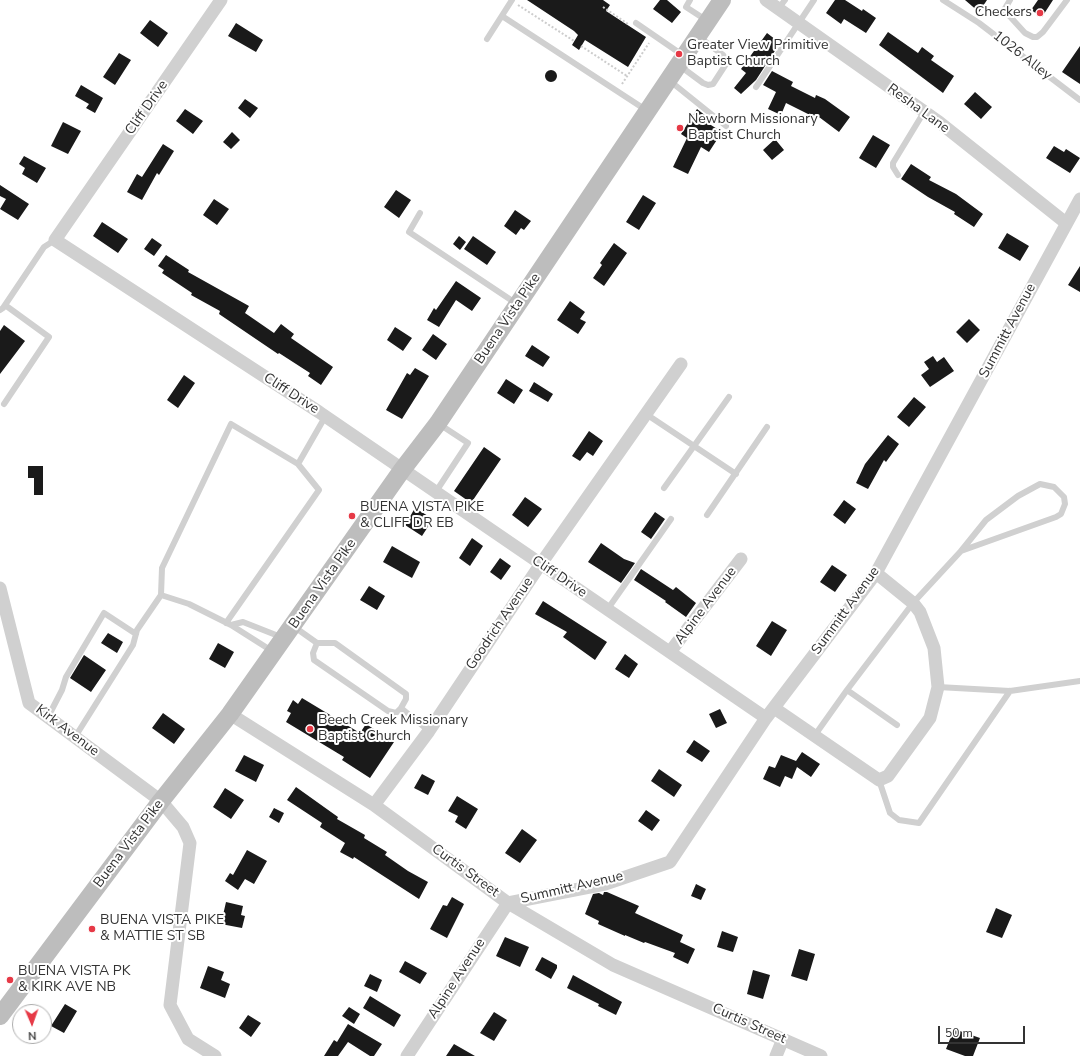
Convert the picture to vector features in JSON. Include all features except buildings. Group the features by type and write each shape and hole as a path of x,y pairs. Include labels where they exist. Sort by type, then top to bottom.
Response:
{"main road":[{"name":"Buena Vista Pike","path":"0,1016 161,801 230,714 402,470 438,423 722,0"}],"street":[{"name":"Cliff Drive","path":"221,0 54,240 325,416 540,565 670,652 770,713 816,735 880,780"},
{"name":"Resha Lane","path":"766,0 782,4 798,23 924,112 1066,224"},
{"name":"Summitt Avenue","path":"508,903 605,884 670,862 770,713 876,573 1080,199"},
{"name":"Goodrich Avenue","path":"374,805 429,731 540,565 681,364"},
{"name":"Alpine Avenue","path":"670,652 741,559"},
{"path":"876,573 913,603 920,612 934,648 938,687 930,718 888,776 880,780"},
{"name":"Kirk Avenue","path":"0,588 29,703 161,801 183,827 190,843 170,1005 188,1039 215,1056"},
{"name":"Curtis Street","path":"230,714 374,805 508,903 613,965 821,1056"},
{"name":"Alpine Avenue","path":"407,1056 508,903"},
{"path":"776,1056 783,1039"}],"lane":[{"path":"487,39 512,0"},
{"path":"677,67 708,85 713,84 726,64 724,55 686,7 690,0"},
{"path":"756,86 814,0"},
{"name":"1026 Alley","path":"942,0 979,24 1080,100"},
{"path":"1010,0 1004,10 1025,33 1033,37 1037,37 1043,32 1067,0"},
{"path":"502,16 648,111"},
{"path":"632,23 677,67 726,126"},
{"path":"898,175 893,167 893,163 924,112"},
{"path":"420,213 409,232 518,304"},
{"path":"0,310 5,305 44,247 54,240"},
{"path":"4,404 48,337 5,305"},
{"path":"664,488 729,397"},
{"path":"646,414 695,445 736,474"},
{"path":"298,464 325,416"},
{"path":"435,493 468,443 438,423"},
{"path":"74,737 133,645 137,630 161,595 162,568 231,424 298,464 319,490 228,624"},
{"path":"707,515 767,427"},
{"path":"816,735 847,690 913,603 961,551 986,520 1018,496 1040,484 1054,487 1064,497 1066,504 1061,514 1056,517 961,551"},
{"path":"607,610 670,519"},
{"path":"161,595 189,604 228,624 274,652"},
{"path":"48,717 62,690 66,677 104,613 136,634"},
{"path":"228,624 243,622 289,632 317,643 335,643 406,694 406,699 401,708 396,713 388,711 314,660 313,653 317,643"},
{"path":"938,687 1010,691 1080,681"},
{"path":"847,690 897,725"},
{"path":"880,780 890,813 899,820 919,822 1010,691"},
{"path":"401,708 429,731"}],"path":[{"path":"512,0 574,42"},
{"path":"602,7 632,23"},
{"path":"618,92 649,44 650,38"},
{"path":"581,46 627,76"}],"place":[{"name":"Checkers","path":"1040,13"},
{"name":"Greater View Primitive Baptist Church","path":"679,54"},
{"name":"Newborn Missionary Baptist Church","path":"680,128"},
{"name":"BUENA VISTA PIKE & CLIFF DR EB","path":"352,516"},
{"name":"Beech Creek Missionary Baptist Church","path":"310,729"},
{"name":"BUENA VISTA PIKE & MATTIE ST SB","path":"92,929"},
{"name":"BUENA VISTA PK & KIRK AVE NB","path":"10,980"}]}
